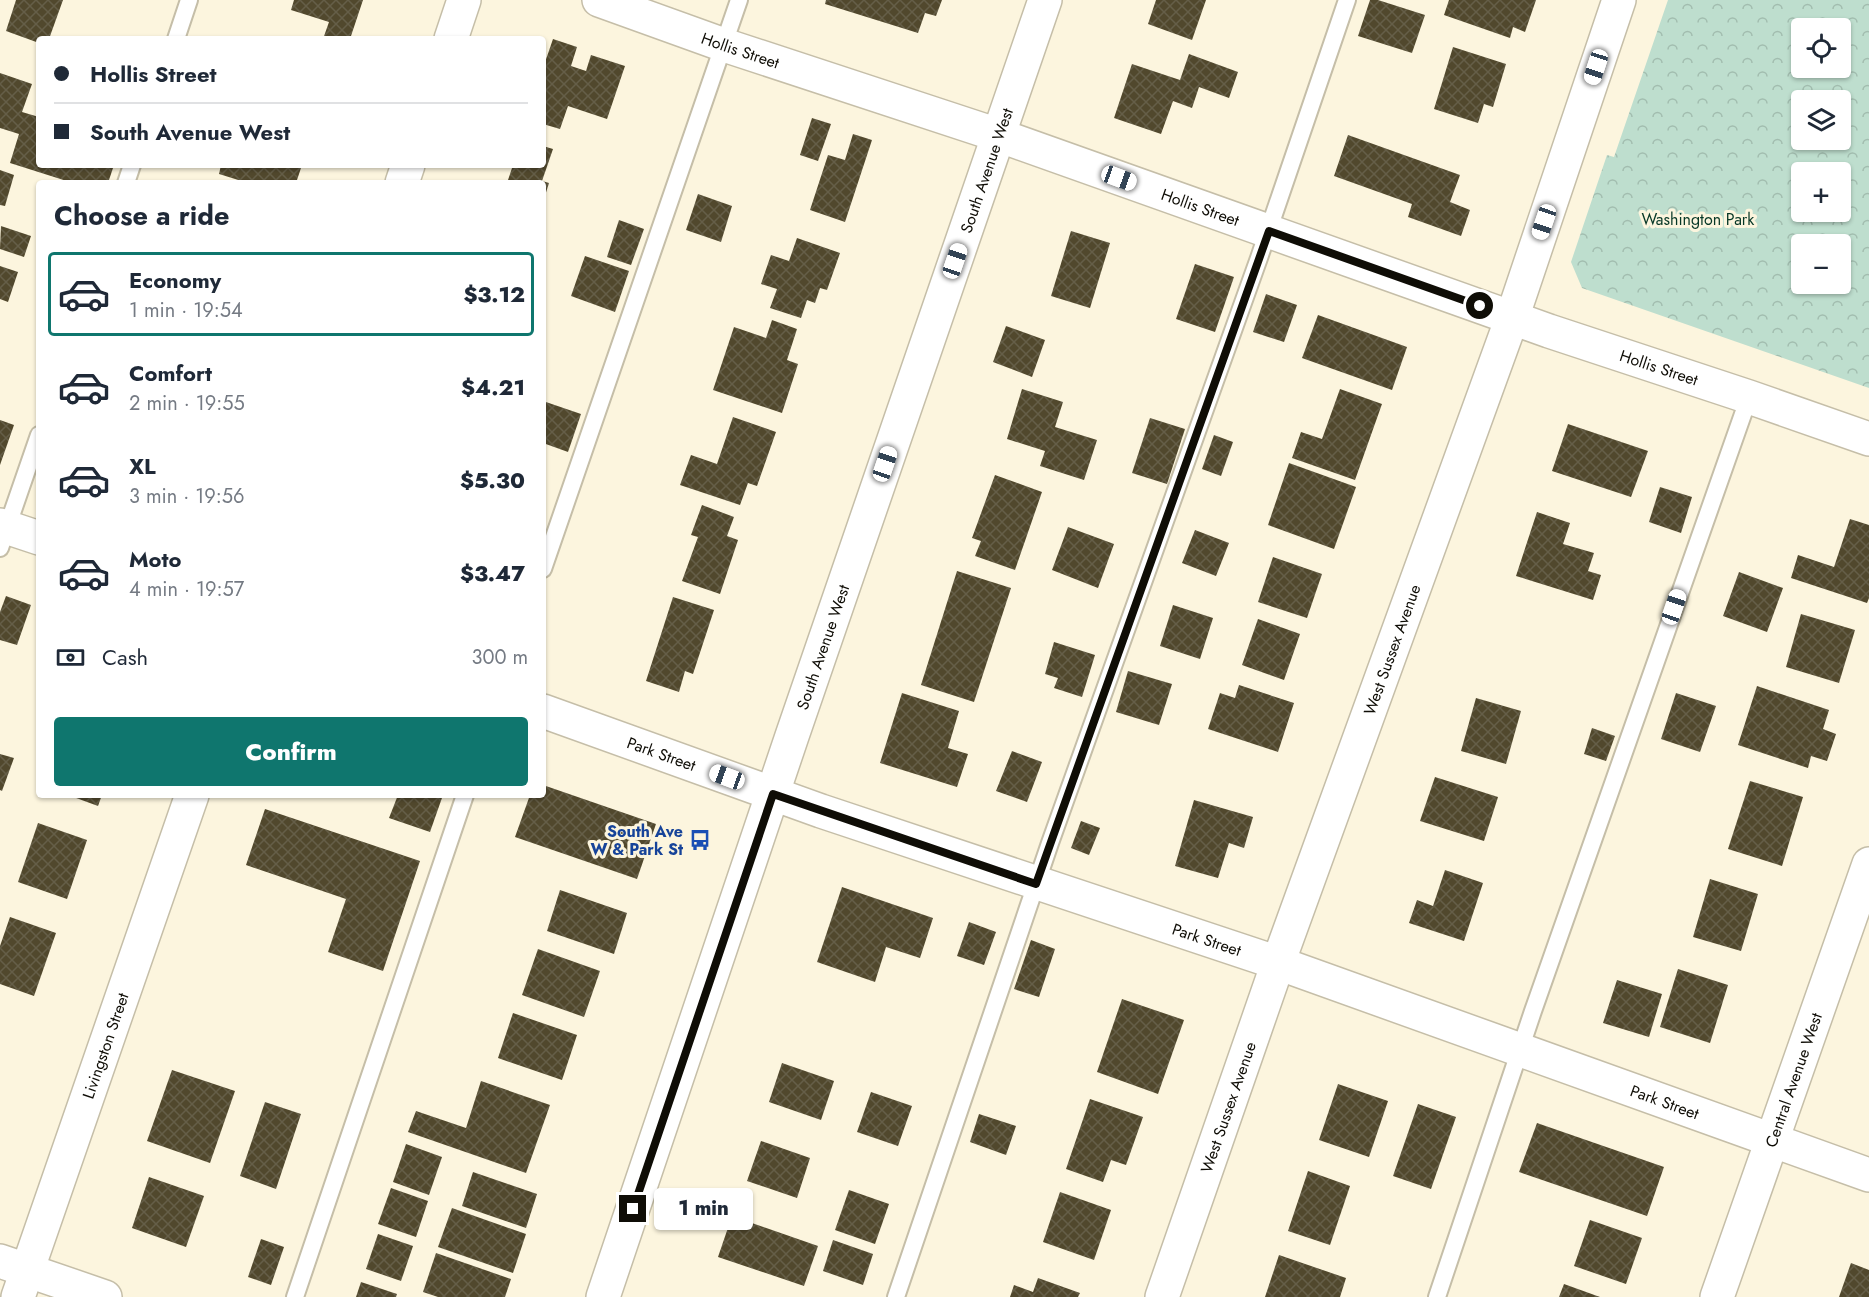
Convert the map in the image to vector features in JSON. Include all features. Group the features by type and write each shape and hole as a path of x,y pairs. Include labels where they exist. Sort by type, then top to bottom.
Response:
{"street":[{"path":"452,36 464,0"},
{"name":"Hollis Street","path":"599,0 724,45 998,135 1512,318 1749,397 1869,440"},
{"name":"South Avenue West","path":"603,1297 1045,0"},
{"name":"West Sussex Avenue","path":"1162,1297 1278,963 1512,318 1619,0"},
{"path":"2,533 36,538"},
{"name":"Park Street","path":"546,712 773,794 1036,884 1278,963 1869,1175"},
{"name":"Livingston Street","path":"15,1276 191,798"},
{"name":"Central Avenue West","path":"1717,1297 1869,864"},
{"path":"15,1276 105,1297"}],"lane":[{"path":"177,36 189,0"},
{"path":"546,560 739,0"},
{"path":"896,1297 1036,884 1269,231 1347,0"},
{"path":"1437,1297 1520,1048 1749,397"},
{"path":"2,533 36,443"},
{"path":"295,1297 464,798"}],"green space":[{"name":"Washington Park","path":"1668,0 1869,0 1869,388 1582,288 1571,262 1607,155 1614,157"}],"building":[{"path":"16,0 63,0 50,36 36,36 36,42 6,31"},
{"path":"294,0 363,0 351,36 324,36 329,22 291,10"},
{"path":"826,0 942,0 936,16 925,13 918,33 825,4"},
{"path":"1156,0 1206,0 1192,40 1148,24"},
{"path":"1370,0 1378,0 1425,15 1412,53 1358,36"},
{"path":"1449,0 1536,0 1525,32 1513,27 1510,38 1444,15"},
{"path":"553,39 577,47 571,66 586,71 591,55 625,66 607,119 568,106 560,129 546,125 546,59"},
{"path":"1453,47 1506,64 1493,107 1484,104 1478,123 1434,109"},
{"path":"1189,54 1238,72 1229,98 1199,87 1192,108 1173,101 1161,134 1114,118 1132,64 1180,80"},
{"path":"0,73 32,84 22,112 36,116 36,168 113,168 109,180 64,180 10,163 19,134 0,128"},
{"path":"812,118 831,124 818,161 800,155"},
{"path":"853,134 872,140 845,222 810,210 828,155 845,160"},
{"path":"1348,135 1460,175 1450,202 1470,210 1461,236 1408,217 1412,204 1334,176"},
{"path":"546,147 553,149 542,180 508,180 512,168 546,168"},
{"path":"220,168 301,168 297,180 238,180 219,174"},
{"path":"0,170 14,175 5,206 0,205"},
{"path":"698,194 732,206 721,242 686,230"},
{"path":"619,220 644,229 631,265 607,257"},
{"path":"1,226 31,236 24,257 0,249"},
{"path":"1071,231 1110,243 1090,308 1051,296"},
{"path":"797,238 840,253 827,290 820,288 815,303 807,300 801,318 770,308 777,289 761,284 771,255 789,261"},
{"path":"585,256 629,271 615,312 571,296"},
{"path":"1195,264 1234,277 1215,332 1176,319"},
{"path":"0,266 18,272 8,302 0,299"},
{"path":"1266,294 1297,305 1284,342 1253,332"},
{"path":"1318,315 1407,347 1392,390 1302,358"},
{"path":"772,320 797,329 787,360 798,364 782,413 713,390 734,327 766,338"},
{"path":"1006,326 1045,340 1032,377 993,362"},
{"path":"1022,389 1063,402 1055,427 1097,440 1084,480 1040,466 1045,451 1007,439"},
{"path":"1340,389 1382,404 1355,480 1292,458 1301,432 1322,439"},
{"path":"546,402 581,414 568,452 546,444"},
{"path":"733,417 776,432 757,486 748,483 740,505 680,485 691,455 717,464"},
{"path":"1150,418 1185,429 1167,484 1132,473"},
{"path":"0,420 14,425 0,465"},
{"path":"1568,424 1648,451 1631,497 1552,471"},
{"path":"1214,435 1233,442 1221,476 1202,469"},
{"path":"1289,463 1356,487 1334,549 1268,525"},
{"path":"995,475 1042,492 1015,570 975,556 981,541 972,538"},
{"path":"1660,487 1692,497 1681,533 1649,522"},
{"path":"702,505 734,517 727,536 738,540 720,594 682,581 698,537 691,535"},
{"path":"1537,512 1570,523 1563,544 1594,553 1588,571 1601,575 1593,600 1516,576"},
{"path":"1850,519 1869,525 1869,598 1867,603 1791,578 1798,555 1834,567"},
{"path":"1068,527 1114,544 1098,588 1052,570"},
{"path":"1195,530 1229,543 1216,576 1182,563"},
{"path":"1273,557 1322,574 1307,618 1258,602"},
{"path":"957,571 1011,588 974,702 921,685"},
{"path":"1739,572 1783,588 1767,632 1723,616"},
{"path":"6,596 31,605 17,645 0,640 0,612"},
{"path":"673,597 714,610 693,674 685,671 679,692 646,681"},
{"path":"1173,605 1213,618 1200,659 1160,646"},
{"path":"1801,614 1855,630 1839,683 1786,667"},
{"path":"1258,619 1300,634 1284,680 1242,665"},
{"path":"1054,642 1095,655 1082,697 1054,688 1058,678 1045,674"},
{"path":"1128,671 1172,684 1159,725 1116,712"},
{"path":"1239,685 1294,703 1278,752 1208,729 1220,693 1235,698"},
{"path":"1757,686 1829,710 1823,729 1836,734 1827,761 1811,756 1808,768 1738,745"},
{"path":"902,693 959,711 948,748 968,754 957,787 880,763"},
{"path":"1676,693 1716,706 1700,752 1661,739"},
{"path":"1476,698 1521,711 1506,764 1461,751"},
{"path":"1592,728 1615,736 1606,761 1584,754"},
{"path":"1012,751 1042,762 1027,802 996,791"},
{"path":"0,754 14,758 2,791 0,790"},
{"path":"1435,777 1498,797 1484,841 1420,821"},
{"path":"1750,781 1803,797 1782,866 1728,849"},
{"path":"546,786 656,824 637,879 515,837 529,798 546,798"},
{"path":"76,798 101,798 98,806"},
{"path":"397,798 442,798 430,832 389,818"},
{"path":"1194,800 1253,817 1244,848 1229,843 1218,878 1175,866"},
{"path":"265,809 420,861 383,971 328,952 346,899 246,865"},
{"path":"1081,821 1100,828 1089,855 1071,848"},
{"path":"38,823 87,840 67,899 18,882"},
{"path":"1445,870 1483,883 1464,941 1409,923 1417,900 1433,906"},
{"path":"1710,879 1758,894 1741,951 1693,937"},
{"path":"842,887 933,918 920,958 886,947 875,982 817,962"},
{"path":"560,890 627,913 614,954 547,931"},
{"path":"10,917 56,933 34,996 0,984 0,946"},
{"path":"969,922 996,932 984,965 957,956"},
{"path":"1031,940 1055,949 1039,997 1014,989"},
{"path":"538,949 600,971 584,1017 522,995"},
{"path":"1678,969 1728,985 1710,1043 1660,1027"},
{"path":"1617,980 1662,994 1649,1037 1603,1023"},
{"path":"1122,999 1184,1020 1158,1094 1097,1072"},
{"path":"513,1013 577,1035 562,1080 498,1058"},
{"path":"782,1063 834,1081 821,1120 769,1102"},
{"path":"172,1070 235,1091 210,1163 147,1141"},
{"path":"481,1081 550,1105 526,1173 408,1132 416,1111 466,1128"},
{"path":"1338,1084 1388,1101 1369,1157 1319,1140"},
{"path":"871,1092 912,1106 898,1146 857,1132"},
{"path":"1090,1099 1143,1117 1126,1165 1111,1160 1103,1182 1066,1169"},
{"path":"265,1102 301,1114 276,1189 240,1176"},
{"path":"1418,1104 1456,1117 1431,1189 1393,1176"},
{"path":"979,1114 1016,1126 1006,1155 970,1142"},
{"path":"1537,1123 1664,1167 1647,1216 1519,1172"},
{"path":"761,1141 810,1158 797,1198 747,1181"},
{"path":"406,1144 442,1157 429,1195 393,1182"},
{"path":"1308,1171 1350,1186 1330,1245 1288,1231"},
{"path":"473,1172 537,1194 526,1228 462,1206"},
{"path":"149,1177 204,1196 186,1247 132,1228"},
{"path":"391,1188 428,1201 416,1237 378,1224"},
{"path":"849,1190 889,1204 875,1244 835,1230"},
{"path":"1060,1192 1111,1210 1094,1260 1043,1242"},
{"path":"452,1208 526,1234 513,1273 438,1247"},
{"path":"732,1216 818,1246 804,1286 718,1257"},
{"path":"1590,1220 1642,1238 1626,1284 1574,1266"},
{"path":"378,1234 413,1246 401,1281 366,1269"},
{"path":"261,1239 284,1247 271,1285 248,1277"},
{"path":"833,1240 873,1254 863,1285 823,1271"},
{"path":"436,1253 511,1279 505,1297 438,1297 423,1292"},
{"path":"1279,1255 1346,1278 1340,1297 1265,1297"},
{"path":"1851,1263 1869,1270 1869,1297 1839,1297"},
{"path":"1038,1278 1080,1293 1078,1297 1010,1297 1014,1285 1033,1292"},
{"path":"361,1282 397,1294 396,1297 356,1297"},
{"path":"1564,1284 1600,1297 1559,1297"}],"place":[{"name":"South Ave W & Park St","path":"700,840"}],"route":[{"path":"633,1209 773,794 1036,884 1269,231 1480,306"}]}
